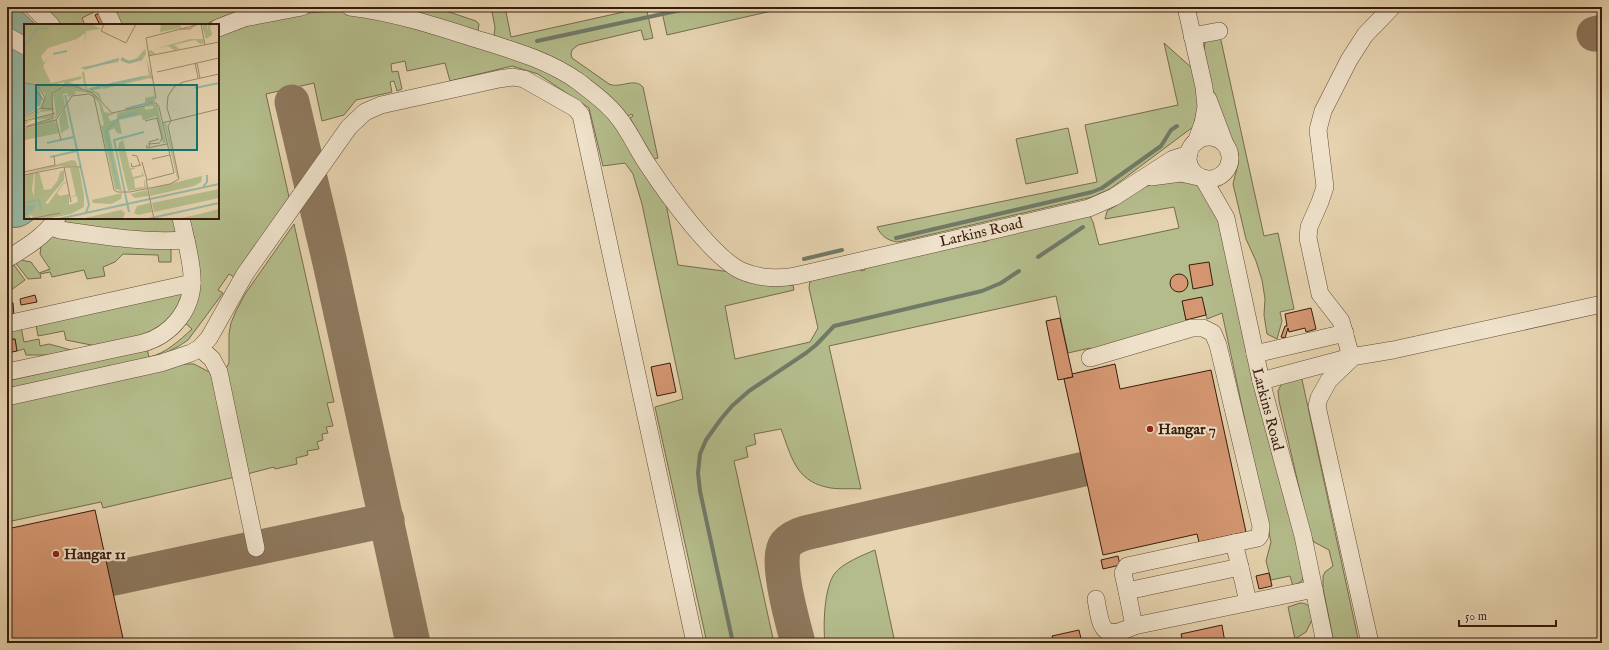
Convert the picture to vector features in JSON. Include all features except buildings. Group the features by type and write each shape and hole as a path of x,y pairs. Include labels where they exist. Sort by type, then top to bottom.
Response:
{"lane":[{"path":"33,7 49,24"},
{"path":"219,28 244,18 302,7"},
{"name":"Larkins Road","path":"350,7 398,15 466,36 533,58 568,75 599,98 621,121 649,167 669,195 709,244 736,268 749,274 783,278 795,276 1089,208 1114,197 1192,148"},
{"path":"1186,7 1204,87 1230,156 1224,173 1226,218"},
{"path":"1370,643 1317,406 1319,398 1329,380 1349,362 1351,357 1339,317 1320,294 1308,238 1309,226 1325,187 1318,130 1327,102 1349,60 1365,35 1392,7"},
{"path":"106,10 113,24"},
{"path":"1191,32 1218,27"},
{"path":"7,36 24,45"},
{"path":"7,397 168,361 184,356 200,348 213,331 245,274 349,127 360,115 381,105 499,79 517,77 536,85 578,110 582,119 695,643"},
{"path":"1203,178 1190,166 1192,148 1205,113 1204,87"},
{"path":"1192,148 1208,137 1220,140 1225,144"},
{"path":"1144,178 1162,174 1181,174 1210,179 1224,173"},
{"name":"Larkins Road","path":"1203,178 1226,218 1261,381 1299,523 1314,588 1324,643"},
{"path":"7,372 132,346 156,339 168,331 182,315 189,299 192,283 192,272 180,219"},
{"path":"7,259 36,239 54,222 64,231 144,240 186,240"},
{"path":"7,324 192,283"},
{"path":"1261,381 1351,357 1393,350 1602,304"},
{"path":"1090,358 1192,328 1203,328 1213,333 1218,344 1261,526 1260,535 1258,538 1127,566 1123,573 1134,626"},
{"path":"1255,354 1345,334"},
{"path":"200,348 212,359 219,372 256,548"},
{"path":"1234,543 1248,602"},
{"path":"1127,591 1240,567"},
{"path":"1096,599 1101,623 1104,629 1108,632 1120,633 1134,626 1314,588"}],"shaded area":[{"path":"7,7 17,7 35,24 24,24 24,219 34,219 26,225 19,227 7,226"},
{"path":"38,7 104,7 82,18 85,24 53,24"},
{"path":"111,7 261,7 225,16 206,24 118,24"},
{"path":"399,7 434,7 476,21 479,24 478,31"},
{"path":"491,7 505,7 511,37 646,7 653,38 644,40 641,30 578,45 572,50 571,54 572,58 609,84 618,85 635,83 643,87 658,158 654,159 630,118 633,116 632,114 628,116 603,90 584,75 546,54 524,45 494,36 495,27"},
{"path":"661,7 789,7 667,35"},
{"path":"335,11 357,12 523,60 566,80 586,96 612,121 666,204 678,265 731,272 772,286 793,285 794,290 725,306 735,359 810,342 818,328 809,288 810,281 859,267 861,271 865,270 864,266 982,238 983,242 987,241 986,237 1090,216 1099,245 1179,228 1174,207 1105,219 1107,211 1145,187 1164,182 1185,182 1198,185 1218,212 1304,575 1302,581 1293,586 1290,576 1271,580 1266,561 1271,542 1222,313 1207,319 1204,306 1184,310 1187,324 1094,350 1090,348 1068,353 1056,296 829,346 861,489 830,488 816,484 807,479 791,457 781,429 754,434 756,444 746,447 748,457 734,461 774,643 707,643 655,407 683,399 642,204 633,174 625,163 603,166 589,108 538,74 512,66 450,81 445,63 407,71 405,61 391,64 392,72 398,71 402,89 397,91 394,81 390,82 392,92 356,100 344,115 322,121 314,83 266,94 289,197 234,277 229,274 218,290 223,293 188,340 156,358 7,392 7,381 147,349 149,357 161,353 192,329 185,323 187,219 219,219 219,34 229,29 306,13"},
{"path":"1220,36 1264,236 1278,233 1294,309 1280,312 1282,321 1277,339 1267,334 1264,315 1265,299 1262,280 1256,261 1246,239 1233,184 1238,164 1238,154 1215,102 1204,51 1205,41"},
{"path":"1164,43 1193,69 1199,105 1193,127 1110,189 1092,197 898,242 885,238 877,227 1097,182 1085,125 1178,105"},
{"path":"1068,128 1078,173 1026,184 1016,139"},
{"path":"62,219 174,219 176,234 75,230 62,221"},
{"path":"294,224 334,402 327,403 333,426 326,427 328,433 322,434 323,440 317,442 319,449 307,451 308,455 296,458 297,464 275,469 274,467 247,474 224,372 229,363 229,334 231,323 245,294"},
{"path":"52,236 171,247 171,262 159,262 158,255 123,254 115,262 103,267 105,276 87,279 84,270 52,277 50,272 40,274 41,278 28,279 14,261 16,259 31,262 39,273 50,269 40,254 42,239"},
{"path":"11,261 25,280 7,293 7,264"},
{"path":"183,293 176,309 163,325 149,333 96,346 66,340 64,331 38,336 36,325"},
{"path":"21,327 24,342 39,339 40,346 49,344 71,350 58,355 26,355 24,349 17,351 15,339 7,340 7,330"},
{"path":"185,364 194,364 213,374 235,477 103,508 101,502 7,522 7,403"},
{"path":"1301,375 1359,643 1334,643 1323,588 1323,576 1325,572 1333,566 1329,550 1314,542 1310,535 1279,401 1278,391 1282,383"},
{"path":"875,550 895,643 825,643 825,607 831,579 843,566"},
{"path":"1300,603 1308,605 1313,618 1306,632 1295,639 1288,607"}],"waterway":[{"path":"537,41 695,7"},
{"path":"896,238 1092,192 1102,188 1161,146 1171,130 1177,126"},
{"path":"1038,257 1083,227"},
{"path":"804,259 842,250"},
{"path":"733,643 700,491 698,473 700,454 706,440 721,419 732,406 749,391 806,353 834,326 982,291 1001,283 1019,271"}],"taxiway":[{"path":"1594,34 1602,32"},
{"path":"292,102 330,263 413,643"},
{"path":"798,643 789,607 783,577 782,563 783,552 786,544 792,538 805,533 1084,469"},
{"path":"110,579 387,520"}],"place":[{"name":"Hangar 7","path":"1150,429"},
{"name":"Hangar 11","path":"56,554"}]}
